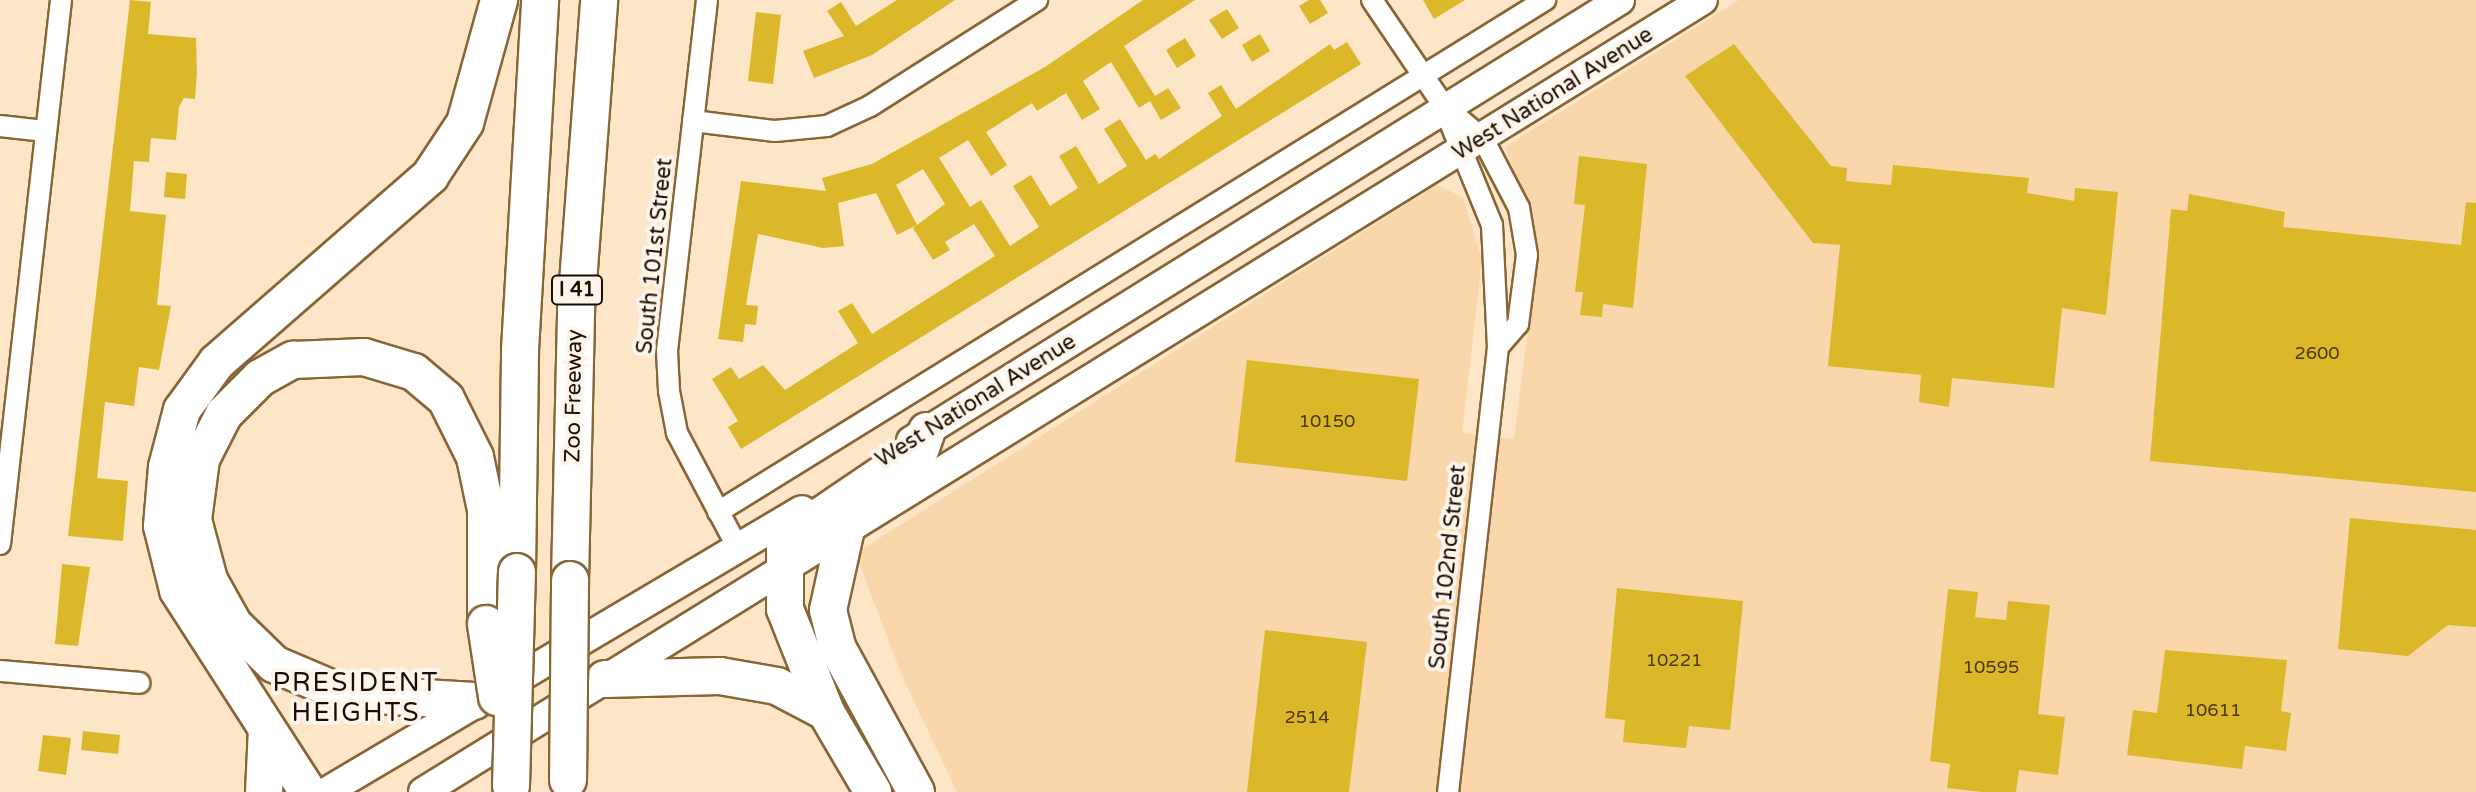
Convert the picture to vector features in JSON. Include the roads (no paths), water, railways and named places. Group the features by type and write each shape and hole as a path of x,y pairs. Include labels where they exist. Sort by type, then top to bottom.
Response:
{"highway":[{"path":"308,792 178,590 162,526 182,410 217,362 430,176 465,123 499,0"},
{"name":"I 41","path":"511,789 520,334 540,0"},
{"name":"Zoo Freeway","path":"568,786 576,309 599,0"},
{"path":"474,701 342,693 274,664 234,625 209,580 193,520 201,459 224,414 260,378 293,360 364,357 414,372 446,399 475,457 486,510 486,624 511,789"},
{"path":"873,792 826,712 797,648 780,570 785,540 798,526 921,448 927,431"},
{"path":"846,529 828,610 837,647 916,792"},
{"path":"605,679 720,676 777,686 826,712"},
{"path":"264,792 267,729"}],"main road":[{"name":"West National Avenue","path":"326,792 474,701 739,550 1443,105 1620,0"},
{"name":"West National Avenue","path":"423,792 1459,154 1703,0"}],"street":[{"path":"0,544 61,0"},
{"name":"South 101st Street","path":"707,0 667,351 669,391 677,433 739,550"},
{"path":"693,121 775,131 827,126 870,106 1037,0"},
{"name":"South 102nd Street","path":"1372,0 1443,105 1483,139 1519,208 1527,255 1518,324 1498,347"},
{"path":"718,512 1545,0"},
{"name":"South 102nd Street","path":"1443,105 1459,154 1492,225 1498,347 1448,792"},
{"path":"0,126 45,131"},
{"path":"0,671 139,683"}],"district":[{"name":"PRESIDENT HEIGHTS","path":"356,698"}]}
